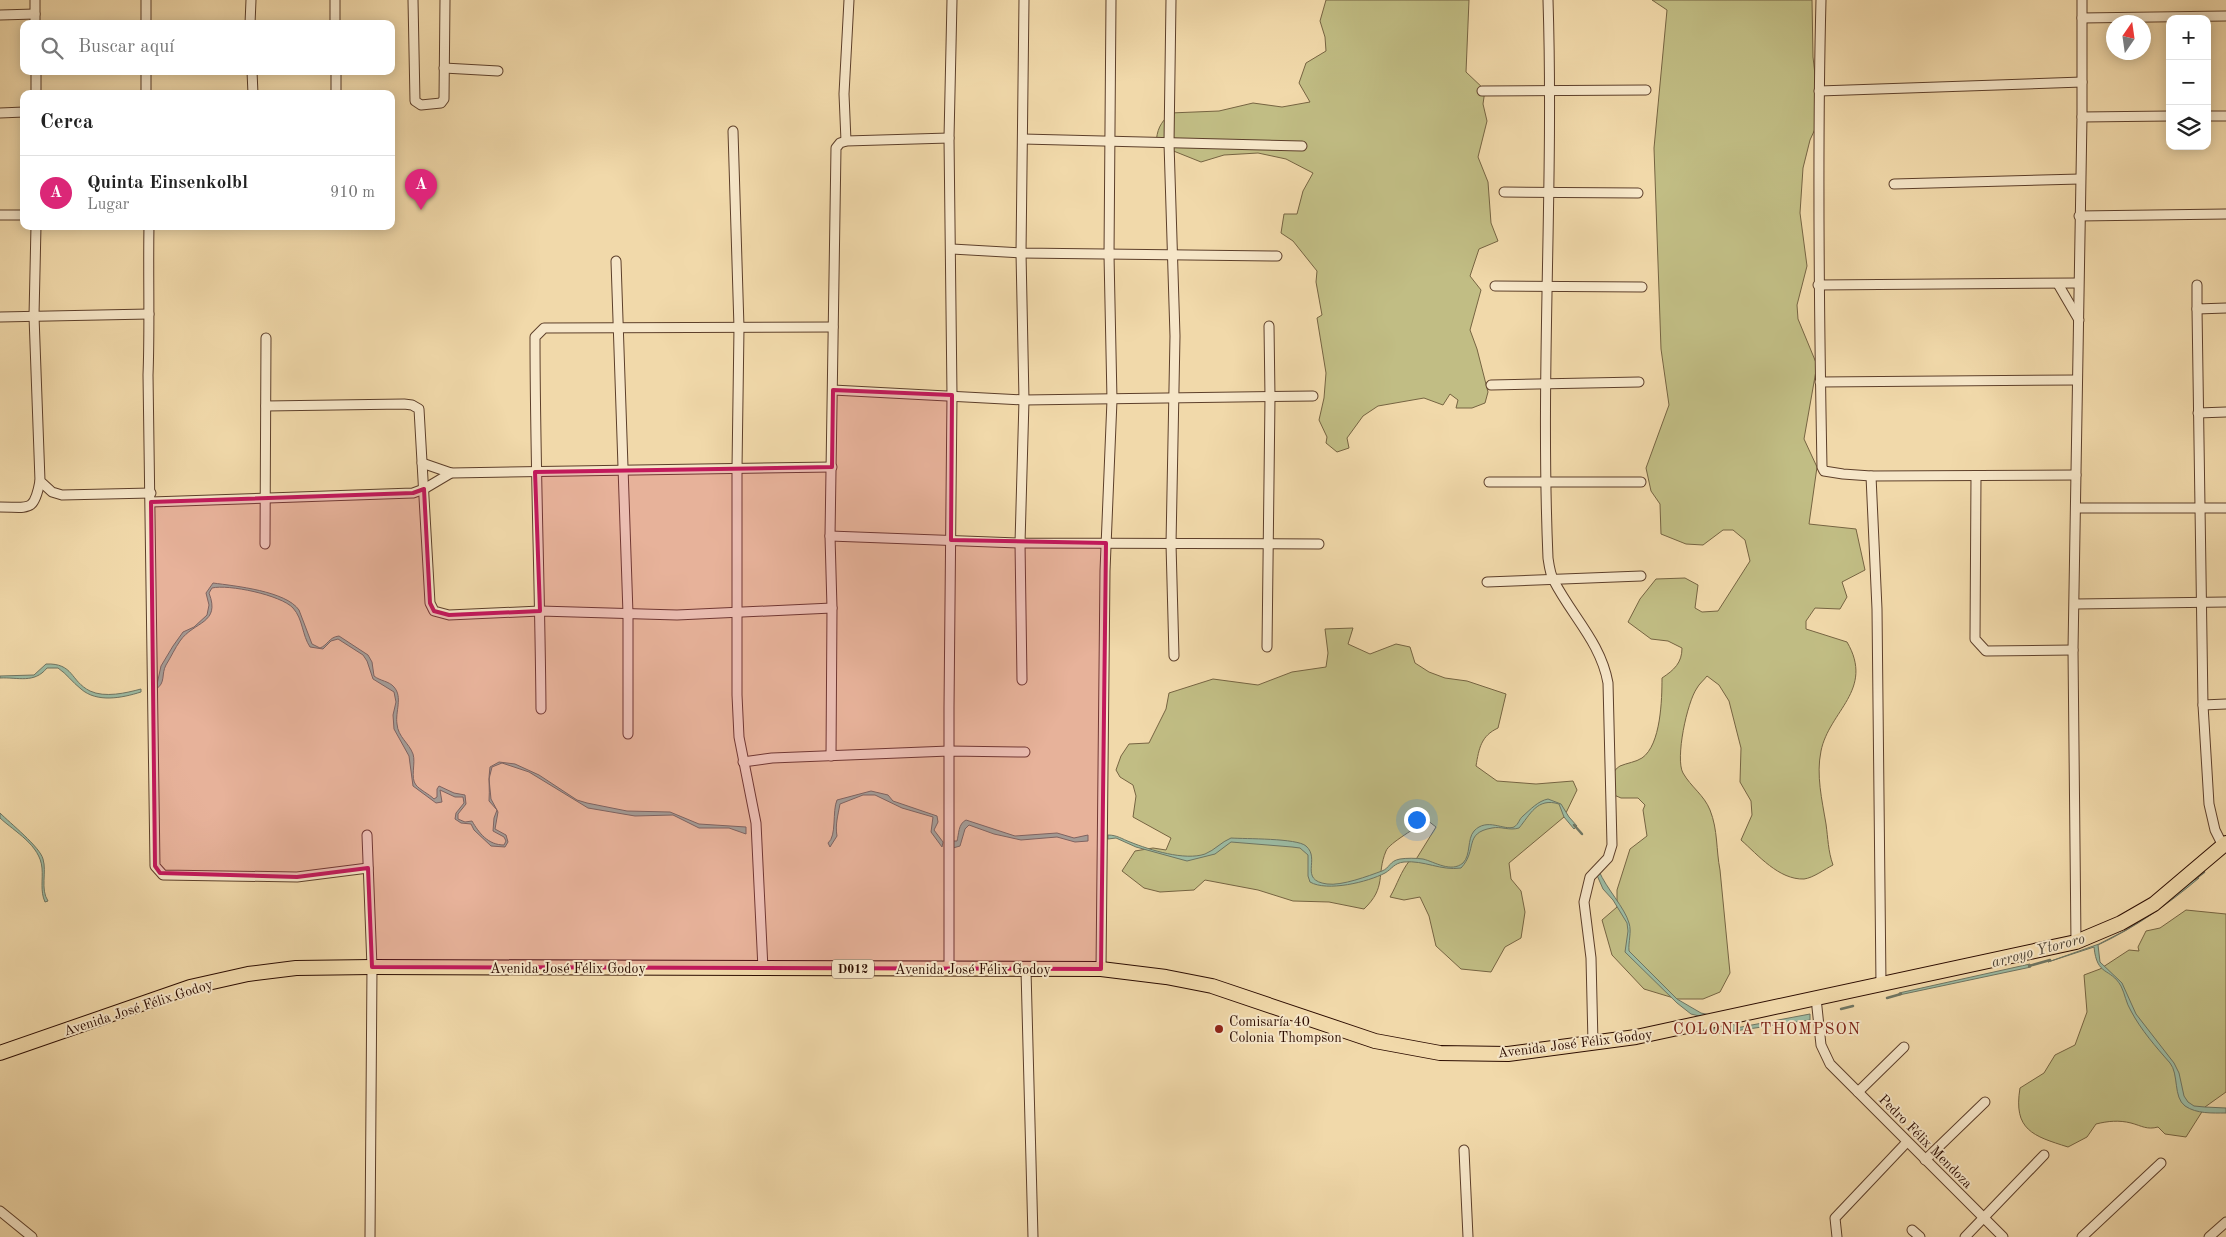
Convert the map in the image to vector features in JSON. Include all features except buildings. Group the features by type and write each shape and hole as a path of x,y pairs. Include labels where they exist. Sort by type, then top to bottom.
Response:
{"main road":[{"name":"D012","path":"1816,998 2076,942 2121,923 2154,904 2225,845"},
{"name":"Avenida José Félix Godoy","path":"0,1053 190,987 248,974 296,968 372,966 1101,969 1166,977 1212,986 1375,1041 1440,1053 1508,1054 1636,1037 1816,998"}],"street":[{"path":"0,15 35,19 35,0"},
{"path":"146,0 146,20"},
{"path":"250,20 251,0"},
{"path":"335,0 335,20"},
{"path":"413,0 415,101 421,105 444,102 445,0"},
{"path":"846,141 844,94 848,0"},
{"path":"949,969 952,249 949,138 952,0"},
{"path":"1022,680 1020,543 1024,400 1021,253 1024,0"},
{"path":"1101,969 1106,543 1112,400 1109,255 1111,0"},
{"path":"1171,0 1169,143 1173,254 1174,398 1171,544 1174,656"},
{"path":"1548,0 1551,90 1545,385 1548,558 1553,579 1591,638 1604,665 1608,683 1612,845 1608,858 1590,877 1584,902 1591,958 1593,1043"},
{"path":"1821,0 1818,285 1822,467 1824,471 1835,474 1871,476 1976,477 2076,475"},
{"path":"2076,942 2073,650 2076,604 2076,380 2079,320 2082,0"},
{"path":"2082,18 2226,16"},
{"path":"444,68 498,71"},
{"path":"36,75 36,90"},
{"path":"146,75 146,90"},
{"path":"252,75 253,90"},
{"path":"336,75 336,90"},
{"path":"1819,91 2082,82"},
{"path":"1482,91 1646,90"},
{"path":"0,112 20,112"},
{"path":"2082,117 2166,116"},
{"path":"2211,116 2226,116"},
{"path":"733,131 740,328 737,468 737,695 739,736 756,823 763,969"},
{"path":"831,756 832,608 830,536 836,148 840,143 846,141 949,138"},
{"path":"1023,139 1302,146"},
{"path":"1894,184 2080,179"},
{"path":"1504,192 1638,193"},
{"path":"2079,216 2226,214"},
{"path":"0,215 20,215"},
{"path":"0,507 31,506 36,502 40,481 34,316 36,230"},
{"path":"149,230 148,375 155,866 163,874 297,877 368,868"},
{"path":"952,249 1109,255 1276,256"},
{"path":"616,261 628,614 628,734"},
{"path":"1818,285 2078,283"},
{"path":"2058,284 2079,320"},
{"path":"1495,286 1642,287"},
{"path":"2197,286 2203,705 2209,804 2215,830 2225,845"},
{"path":"2197,309 2226,308"},
{"path":"0,316 149,314"},
{"path":"1268,326 1270,397 1268,647"},
{"path":"541,710 535,472 534,336 544,328 833,327"},
{"path":"265,544 266,338"},
{"path":"1820,382 2076,380"},
{"path":"1491,385 1639,382"},
{"path":"833,390 1024,400 1313,396"},
{"path":"266,406 412,405 419,409 430,603 434,611 449,615 540,612 677,615 832,608"},
{"path":"2198,413 2226,412"},
{"path":"422,463 451,473 832,467"},
{"path":"40,481 52,492 62,495 151,498 266,497 413,493 424,489 451,473"},
{"path":"1871,476 1876,609 1881,984"},
{"path":"1976,477 1975,640 1986,651 2073,650"},
{"path":"1489,482 1641,482"},
{"path":"2076,508 2226,508"},
{"path":"830,536 1020,543 1318,544"},
{"path":"1487,582 1642,576"},
{"path":"2076,604 2226,602"},
{"path":"2203,705 2226,704"},
{"path":"743,762 772,758 949,751 1025,752"},
{"path":"367,835 372,966 370,1237"},
{"path":"1026,970 1034,1237"},
{"name":"Pedro Félix Mendoza","path":"1816,998 1821,1045 1830,1064 2003,1237"},
{"path":"1858,1092 1904,1047"},
{"path":"1925,1160 1985,1102"},
{"path":"1837,1237 1835,1218 1907,1142"},
{"path":"1464,1150 1468,1237"},
{"path":"1965,1237 2044,1155"},
{"path":"2082,1237 2161,1163"},
{"path":"0,1211 32,1237"},
{"path":"2209,1237 2226,1222"},
{"path":"1912,1230 1920,1237"}],"highlighted area":[{"path":"833,390 952,395 951,540 1106,543 1101,969 372,967 368,868 297,877 160,873 155,866 151,502 413,493 424,489 430,603 434,611 449,615 540,611 535,472 832,467"}],"shaded area":[{"path":"1326,0 1469,0 1466,72 1485,90 1483,104 1487,121 1478,157 1488,182 1491,223 1498,241 1479,249 1470,276 1481,290 1470,330 1488,392 1485,403 1472,408 1456,408 1458,400 1450,394 1443,405 1424,398 1378,406 1363,416 1347,438 1349,448 1337,452 1326,443 1327,437 1319,420 1324,398 1326,373 1317,318 1322,315 1316,282 1317,271 1293,241 1281,233 1284,214 1297,214 1303,191 1313,173 1286,159 1258,153 1224,155 1201,162 1156,144 1160,127 1170,113 1219,111 1253,103 1282,107 1310,102 1299,83 1306,63 1326,51 1325,37 1320,21"},
{"path":"1652,0 1812,0 1813,57 1820,118 1810,140 1803,168 1800,213 1807,266 1797,305 1798,319 1817,365 1804,439 1817,467 1809,524 1856,529 1865,570 1842,582 1847,597 1840,609 1815,608 1806,621 1806,629 1847,642 1854,659 1856,674 1848,700 1832,724 1821,751 1819,769 1820,788 1833,865 1808,878 1795,878 1770,866 1741,840 1752,815 1751,801 1740,782 1741,748 1729,701 1719,685 1707,676 1698,686 1689,705 1681,744 1681,766 1686,778 1701,795 1713,818 1730,973 1720,992 1703,999 1677,999 1644,989 1612,955 1602,920 1617,907 1617,890 1630,849 1647,836 1643,810 1645,805 1638,798 1621,798 1607,792 1610,781 1617,768 1642,758 1648,752 1657,733 1662,698 1662,678 1676,666 1682,653 1682,648 1668,641 1651,639 1628,622 1640,599 1656,579 1685,578 1698,585 1695,608 1702,612 1718,611 1750,561 1745,540 1733,530 1723,530 1703,545 1686,544 1661,534 1660,504 1651,491 1646,468 1669,405 1661,349 1654,148 1667,10"},
{"path":"213,583 259,590 283,598 299,610 312,644 320,648 333,638 339,636 368,655 372,662 374,676 390,683 397,691 398,729 413,754 413,778 416,785 434,799 437,797 439,786 454,793 465,795 466,804 458,814 458,819 465,822 472,821 481,834 489,841 504,845 506,841 504,837 493,831 497,810 495,829 506,835 508,842 505,847 491,846 474,830 471,824 461,823 455,819 456,813 464,803 463,797 455,797 440,790 442,802 436,803 413,786 409,756 394,729 393,715 396,702 394,692 373,679 363,655 338,639 331,641 323,649 310,647 296,612 287,603 266,595 241,589 212,588 209,593 212,611 209,617 186,634 180,641 166,665 161,684 156,689 161,666 173,646 183,632 194,627 207,615 209,605 206,593"},
{"path":"1353,628 1348,644 1370,654 1396,644 1410,647 1415,663 1429,672 1445,678 1467,681 1506,694 1498,728 1484,739 1476,766 1497,781 1536,784 1573,781 1577,790 1564,817 1509,863 1511,879 1521,891 1525,912 1521,938 1505,947 1491,972 1461,969 1436,946 1429,916 1420,897 1404,900 1390,897 1410,860 1415,861 1436,827 1427,820 1388,848 1383,859 1376,894 1364,909 1329,902 1293,901 1258,890 1205,880 1194,890 1160,892 1144,888 1122,871 1135,851 1153,848 1166,850 1171,838 1133,817 1136,796 1133,785 1120,777 1116,770 1121,756 1129,744 1149,743 1166,709 1169,693 1213,679 1258,685 1292,672 1326,667 1328,653 1325,629"},
{"path":"46,664 62,666 84,687 96,693 115,694 141,689 141,692 110,698 94,696 81,689 58,668 47,668 42,673 31,678 0,678 0,676 34,675"},
{"path":"499,762 515,764 539,775 577,800 627,811 670,812 699,824 746,827 746,834 729,828 699,828 673,815 635,816 588,808 529,772 502,763 492,767 489,779 490,767"},
{"path":"489,780 491,799 497,810 489,801"},
{"path":"871,791 888,795 893,801 937,816 938,822 934,830 943,842 942,847 931,832 933,817 902,808 875,795 863,795 840,804 837,836 830,847 828,843 831,840 837,800"},
{"path":"1548,799 1561,804 1577,826 1574,829 1564,817 1559,804 1545,803 1535,808 1519,828 1492,828 1477,834 1469,855 1461,868 1454,869 1404,862 1378,876 1348,885 1337,886 1317,885 1310,882 1308,876 1308,855 1300,848 1231,842 1215,854 1187,861 1136,847 1116,838 1108,839 1108,835 1114,836 1157,851 1188,856 1205,854 1231,838 1270,839 1301,843 1310,851 1314,878 1318,882 1340,884 1382,871 1394,861 1400,859 1420,859 1448,867 1458,866 1465,860 1470,838 1479,827 1490,825 1514,827 1535,806"},
{"path":"0,813 41,854 44,864 44,891 48,901 45,902 43,898 42,868 37,852 0,818"},
{"path":"966,820 1015,836 1057,833 1074,838 1088,835 1088,841 1075,842 1057,837 1021,840 994,834 969,825 965,829 960,846 953,848 953,841 957,841 960,827"},
{"path":"1599,871 1627,917 1630,930 1629,951 1677,999 1701,1013 1710,1015 1703,1017 1691,1014 1677,1003 1625,952 1628,931 1627,923 1613,900 1603,889 1596,873"},
{"path":"2197,877 2199,878 2151,915 2125,931 2098,945 2100,962 2122,983 2136,1014 2174,1063 2179,1073 2184,1096 2188,1102 2194,1106 2226,1108 2226,1113 2200,1112 2190,1109 2181,1102 2173,1068 2139,1025 2129,1008 2117,980 2101,968 2094,947 2048,962 2099,944 2126,930 2160,908"},
{"path":"2186,910 2226,914 2226,1092 2205,1107 2186,1137 2165,1134 2158,1127 2148,1128 2118,1121 2096,1124 2087,1137 2068,1147 2036,1135 2023,1122 2019,1102 2020,1088 2044,1073 2055,1055 2075,1045 2087,1012 2084,975 2100,969 2129,950 2139,951 2138,947 2146,931 2160,928"},
{"path":"2030,964 2031,967 1899,995 1899,993"},
{"path":"1810,1014 1810,1020 1714,1034 1713,1029 1734,1024 1736,1028"}],"waterway":[{"name":"arroyo Ytororo","path":"1574,825 1582,834"},
{"path":"2195,879 2204,872"},
{"name":"arroyo Ytororo","path":"2029,966 2050,960"},
{"name":"arroyo Ytororo","path":"1887,998 1901,994"},
{"name":"arroyo Ytororo","path":"1841,1009 1853,1006"}],"place":[{"name":"Quinta Einsenkolbl","path":"421,210"},
{"name":"Comisaría 40 Colonia Thompson","path":"1219,1029"}],"district":[{"name":"COLONIA THOMPSON","path":"1767,1028"}]}
